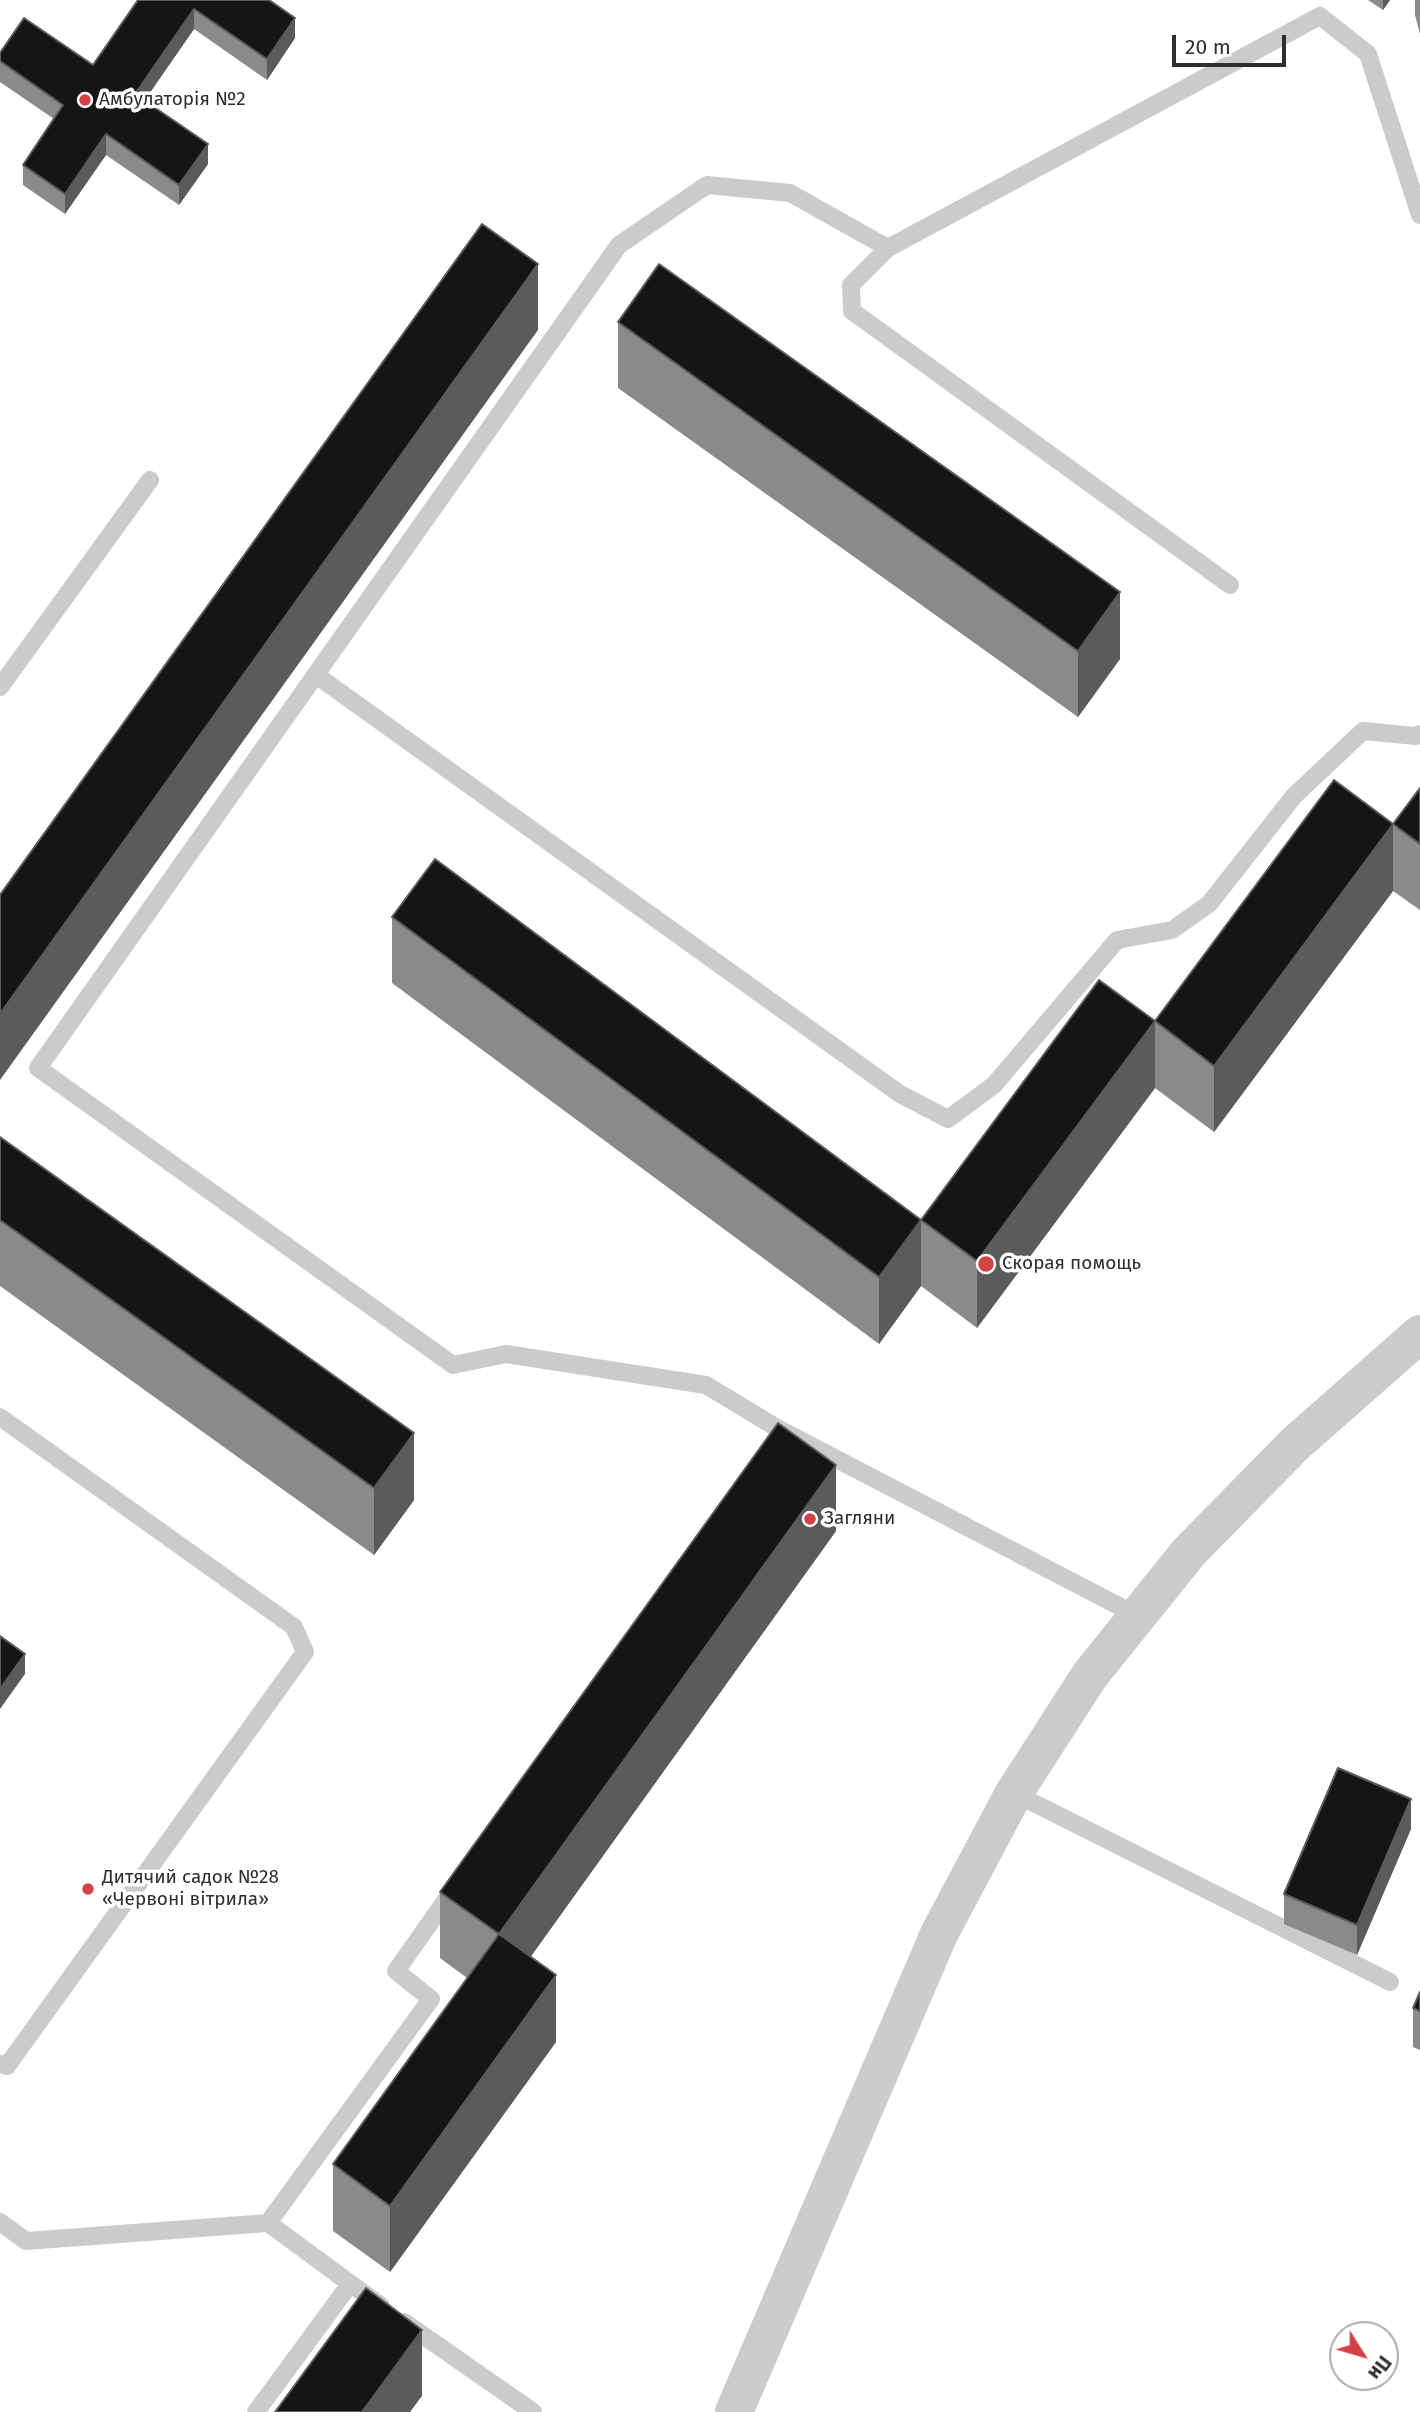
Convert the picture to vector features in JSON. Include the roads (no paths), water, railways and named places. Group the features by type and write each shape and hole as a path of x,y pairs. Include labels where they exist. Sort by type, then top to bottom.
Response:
{"street":[{"path":"734,2412 939,1934 1014,1793 1090,1675 1189,1552 1295,1444 1420,1334"}],"lane":[{"path":"1230,585 852,311 851,285 888,248 1320,16 1368,54 1420,215"},
{"path":"888,248 790,193 707,185 619,245 38,1068 453,1365 506,1354 706,1385 773,1434 1138,1616"},
{"path":"1,683 150,480"},
{"path":"316,675 900,1094 948,1119 993,1085 1117,940 1172,930 1209,904 1294,796 1363,731 1416,736 1420,734"},
{"path":"0,1417 293,1627 305,1652 7,2066 0,2064"},
{"path":"1014,1793 1390,1982"},
{"path":"268,2223 431,1999 396,1970 459,1880"},
{"path":"0,2222 26,2241 268,2223 349,2284 533,2412"},
{"path":"256,2412 349,2284"}],"place":[{"name":"Амбулаторія №2","path":"85,100"},
{"name":"Скорая помощь","path":"986,1264"},
{"name":"Загляни","path":"810,1519"},
{"name":"Дитячий садок №28 «Червоні вітрила»","path":"88,1889"}]}
